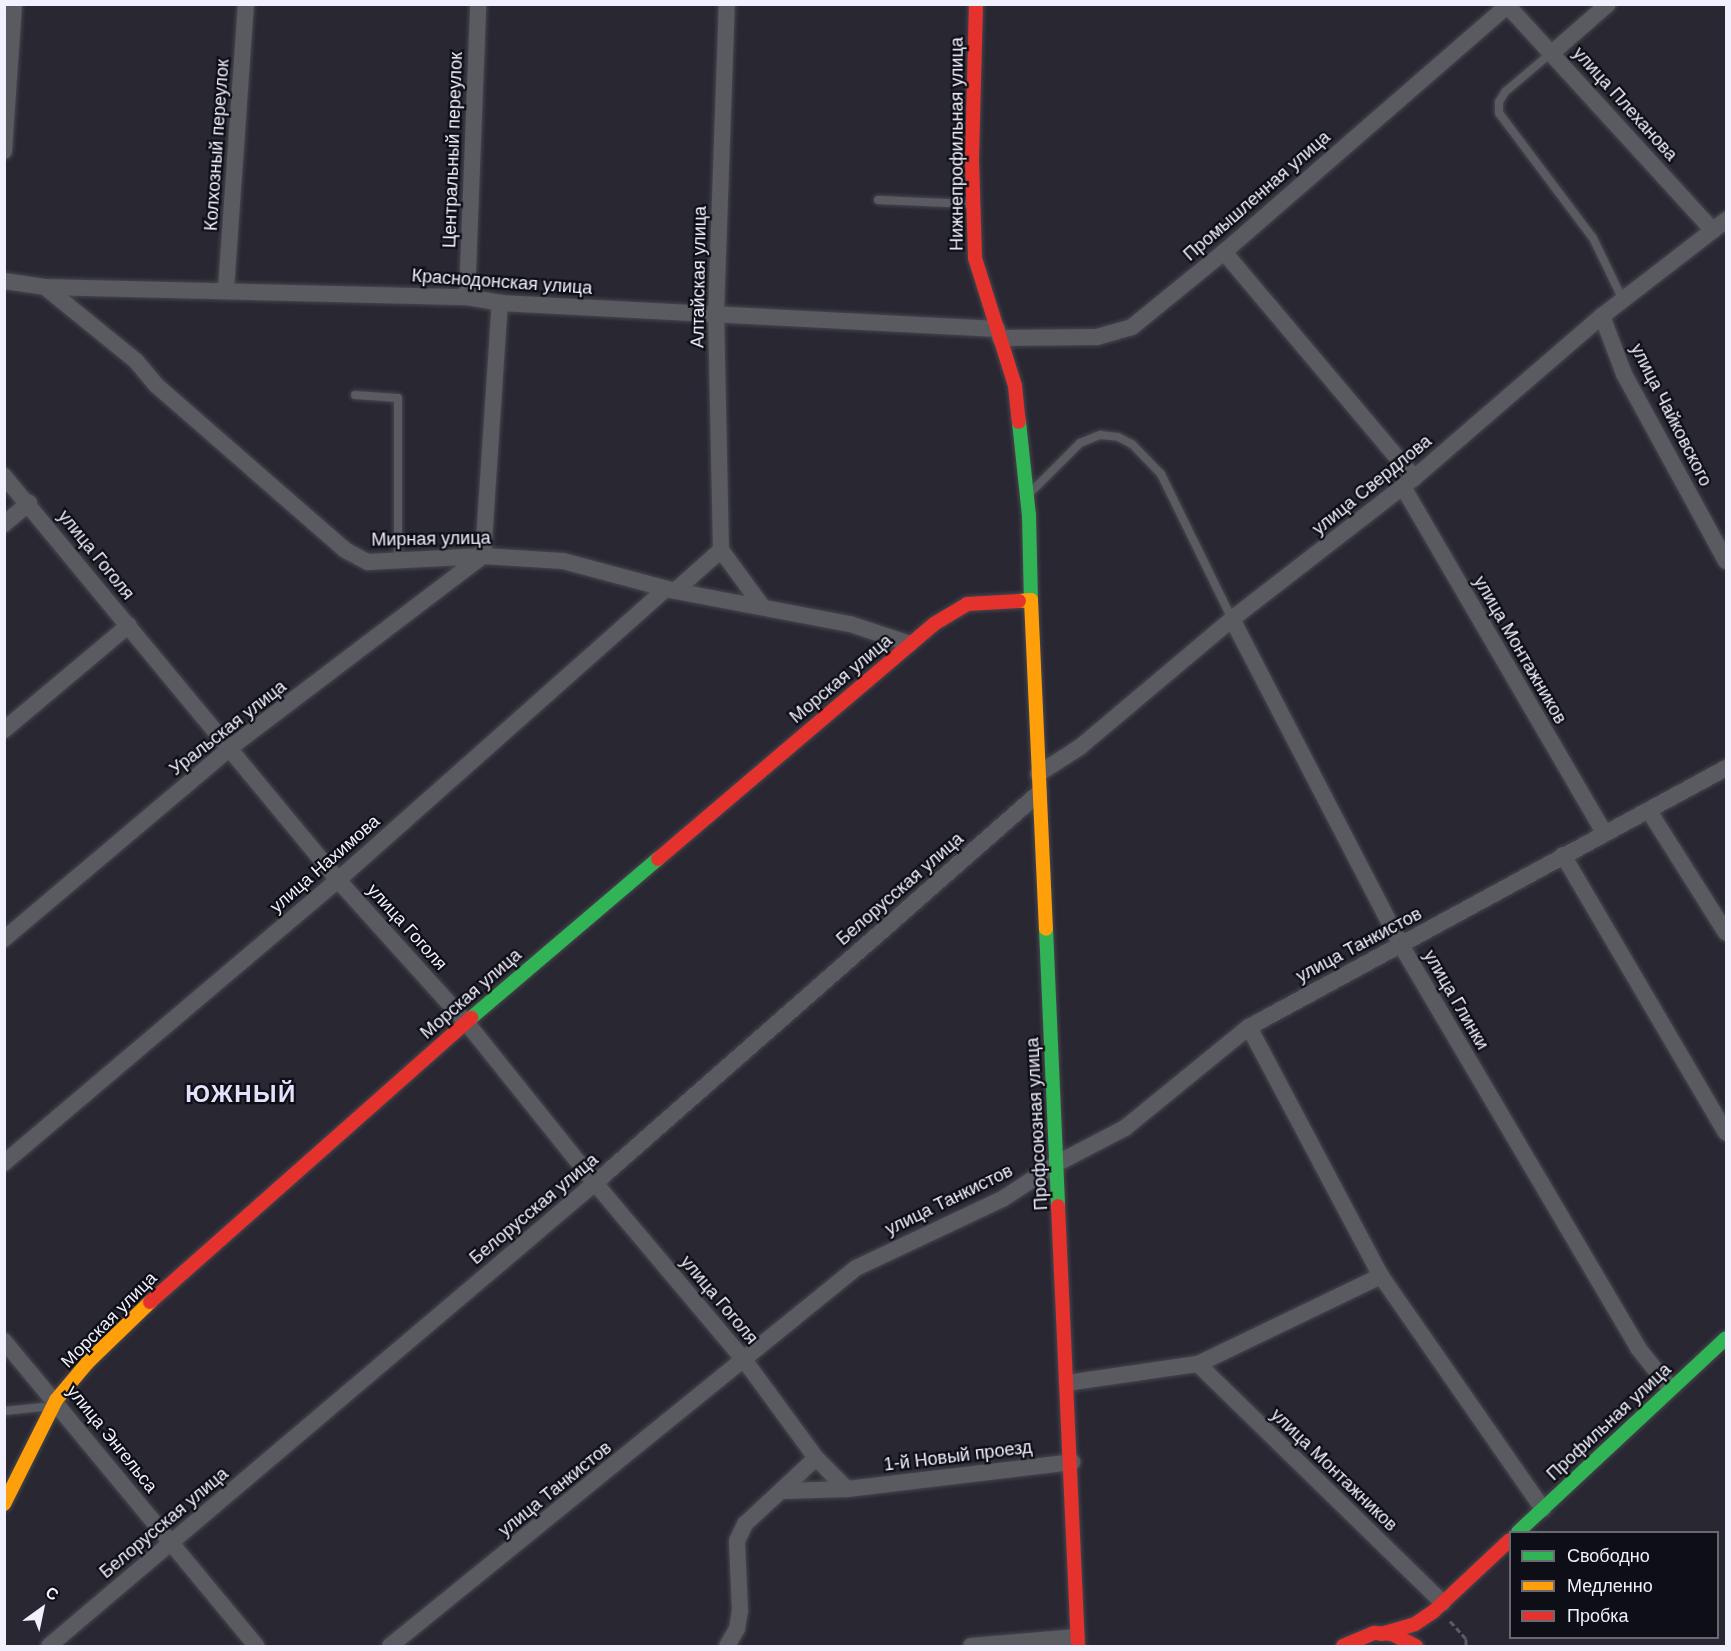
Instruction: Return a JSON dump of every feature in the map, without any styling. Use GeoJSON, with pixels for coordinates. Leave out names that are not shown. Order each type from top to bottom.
{"type":"FeatureCollection","features":[{"type":"Feature","properties":{"kind":"main road","name":"Нижнепрофильная улица"},"geometry":{"type":"LineString","coordinates":[[976,4],[972,204],[975,258],[1015,386],[1027,496],[1032,600]]}},
{"type":"Feature","properties":{"kind":"main road","name":"Морская улица"},"geometry":{"type":"LineString","coordinates":[[4,1504],[55,1403],[89,1361],[141,1310],[466,1022],[910,644],[967,604],[1032,600]]}},
{"type":"Feature","properties":{"kind":"main road","name":"Профсоюзная улица"},"geometry":{"type":"LineString","coordinates":[[1032,600],[1056,1164],[1072,1462],[1077,1642]]}},
{"type":"Feature","properties":{"kind":"main road","name":"Профильная улица"},"geometry":{"type":"LineString","coordinates":[[1520,1531],[1670,1388],[1726,1338]]}},
{"type":"Feature","properties":{"kind":"main road"},"geometry":{"type":"LineString","coordinates":[[1342,1647],[1355,1638],[1381,1634],[1415,1624],[1439,1607],[1509,1541]]}},
{"type":"Feature","properties":{"kind":"main road"},"geometry":{"type":"LineString","coordinates":[[1381,1634],[1392,1634],[1425,1642],[1439,1607]]}},
{"type":"Feature","properties":{"kind":"street"},"geometry":{"type":"LineString","coordinates":[[4,151],[14,4]]}},
{"type":"Feature","properties":{"kind":"street","name":"Колхозный переулок"},"geometry":{"type":"LineString","coordinates":[[226,289],[246,4]]}},
{"type":"Feature","properties":{"kind":"street","name":"Центральный переулок"},"geometry":{"type":"LineString","coordinates":[[467,297],[478,4]]}},
{"type":"Feature","properties":{"kind":"street","name":"Алтайская улица"},"geometry":{"type":"LineString","coordinates":[[721,550],[716,313],[727,4]]}},
{"type":"Feature","properties":{"kind":"street"},"geometry":{"type":"LineString","coordinates":[[1552,53],[1608,4]]}},
{"type":"Feature","properties":{"kind":"street","name":"улица Плеханова"},"geometry":{"type":"LineString","coordinates":[[1506,5],[1713,231]]}},
{"type":"Feature","properties":{"kind":"street","name":"Промышленная улица"},"geometry":{"type":"LineString","coordinates":[[998,333],[1116,333],[1131,327],[1224,252],[1506,5]]}},
{"type":"Feature","properties":{"kind":"street","name":"улица Свердлова"},"geometry":{"type":"LineString","coordinates":[[1038,774],[1080,747],[1232,619],[1408,483],[1602,316],[1726,220]]}},
{"type":"Feature","properties":{"kind":"street","name":"улица Монтажников"},"geometry":{"type":"LineString","coordinates":[[1224,252],[1408,483],[1604,833]]}},
{"type":"Feature","properties":{"kind":"street","name":"Краснодонская улица"},"geometry":{"type":"LineString","coordinates":[[4,281],[45,287],[226,289],[467,297],[500,303],[716,313],[998,333]]}},
{"type":"Feature","properties":{"kind":"street","name":"Мирная улица"},"geometry":{"type":"LineString","coordinates":[[45,287],[136,361],[156,385],[345,550],[368,562],[483,556],[563,561],[671,590],[850,624],[910,644]]}},
{"type":"Feature","properties":{"kind":"street"},"geometry":{"type":"LineString","coordinates":[[483,556],[500,303]]}},
{"type":"Feature","properties":{"kind":"street","name":"улица Чайковского"},"geometry":{"type":"LineString","coordinates":[[1602,316],[1624,374],[1726,561]]}},
{"type":"Feature","properties":{"kind":"street","name":"улица Гоголя"},"geometry":{"type":"LineString","coordinates":[[4,476],[29,503],[231,747],[338,880],[466,1022],[595,1183],[745,1361],[816,1458],[848,1488]]}},
{"type":"Feature","properties":{"kind":"street"},"geometry":{"type":"LineString","coordinates":[[4,524],[29,503]]}},
{"type":"Feature","properties":{"kind":"street"},"geometry":{"type":"LineString","coordinates":[[721,550],[762,606]]}},
{"type":"Feature","properties":{"kind":"street","name":"улица Нахимова"},"geometry":{"type":"LineString","coordinates":[[4,1163],[338,880],[671,590],[721,550]]}},
{"type":"Feature","properties":{"kind":"street","name":"Уральская улица"},"geometry":{"type":"LineString","coordinates":[[4,939],[231,747],[483,556]]}},
{"type":"Feature","properties":{"kind":"street","name":"улица Глинки"},"geometry":{"type":"LineString","coordinates":[[1232,619],[1401,945],[1638,1348],[1670,1388]]}},
{"type":"Feature","properties":{"kind":"street"},"geometry":{"type":"LineString","coordinates":[[4,730],[129,625]]}},
{"type":"Feature","properties":{"kind":"street","name":"улица Танкистов"},"geometry":{"type":"LineString","coordinates":[[393,1646],[745,1361],[856,1268],[1004,1198],[1056,1164],[1125,1128],[1249,1027],[1726,768]]}},
{"type":"Feature","properties":{"kind":"street","name":"Белорусская улица"},"geometry":{"type":"LineString","coordinates":[[49,1647],[595,1183],[1039,793]]}},
{"type":"Feature","properties":{"kind":"street"},"geometry":{"type":"LineString","coordinates":[[1649,811],[1726,933]]}},
{"type":"Feature","properties":{"kind":"street"},"geometry":{"type":"LineString","coordinates":[[1563,855],[1726,1133]]}},
{"type":"Feature","properties":{"kind":"street"},"geometry":{"type":"LineString","coordinates":[[1249,1027],[1381,1276],[1543,1509]]}},
{"type":"Feature","properties":{"kind":"street"},"geometry":{"type":"LineString","coordinates":[[1067,1383],[1198,1364],[1381,1276]]}},
{"type":"Feature","properties":{"kind":"street","name":"улица Энгельса"},"geometry":{"type":"LineString","coordinates":[[4,1341],[256,1647]]}},
{"type":"Feature","properties":{"kind":"street","name":"улица Монтажников"},"geometry":{"type":"LineString","coordinates":[[1198,1364],[1439,1607]]}},
{"type":"Feature","properties":{"kind":"street"},"geometry":{"type":"LineString","coordinates":[[727,1647],[737,1629],[740,1611],[737,1541],[745,1524],[785,1491],[816,1458]]}},
{"type":"Feature","properties":{"kind":"street","name":"1-й Новый проезд"},"geometry":{"type":"LineString","coordinates":[[785,1491],[848,1488],[1072,1462]]}},
{"type":"Feature","properties":{"kind":"street"},"geometry":{"type":"LineString","coordinates":[[971,1647],[1077,1642]]}},
{"type":"Feature","properties":{"kind":"lane"},"geometry":{"type":"LineString","coordinates":[[1552,53],[1506,92],[1499,102],[1499,113],[1593,238],[1623,300]]}},
{"type":"Feature","properties":{"kind":"lane"},"geometry":{"type":"LineString","coordinates":[[878,200],[972,204]]}},
{"type":"Feature","properties":{"kind":"lane"},"geometry":{"type":"LineString","coordinates":[[355,395],[398,398],[398,562]]}},
{"type":"Feature","properties":{"kind":"lane"},"geometry":{"type":"LineString","coordinates":[[1027,496],[1080,443],[1100,435],[1118,437],[1132,444],[1161,474],[1232,619]]}},
{"type":"Feature","properties":{"kind":"lane"},"geometry":{"type":"LineString","coordinates":[[4,1411],[55,1403]]}},
{"type":"Feature","properties":{"kind":"path"},"geometry":{"type":"LineString","coordinates":[[1439,1607],[1466,1639],[1466,1647]]}},
{"type":"Feature","properties":{"kind":"traffic: fast"},"geometry":{"type":"LineString","coordinates":[[1019,422],[1029,515],[1031,600]]}},
{"type":"Feature","properties":{"kind":"traffic: fast"},"geometry":{"type":"LineString","coordinates":[[471,1018],[658,859]]}},
{"type":"Feature","properties":{"kind":"traffic: fast"},"geometry":{"type":"LineString","coordinates":[[1046,929],[1058,1206]]}},
{"type":"Feature","properties":{"kind":"traffic: fast"},"geometry":{"type":"LineString","coordinates":[[1519,1531],[1726,1338]]}},
{"type":"Feature","properties":{"kind":"traffic: slow"},"geometry":{"type":"LineString","coordinates":[[1019,601],[1031,600],[1046,929]]}},
{"type":"Feature","properties":{"kind":"traffic: slow"},"geometry":{"type":"LineString","coordinates":[[4,1504],[56,1400],[89,1361],[150,1302]]}},
{"type":"Feature","properties":{"kind":"traffic: jam"},"geometry":{"type":"LineString","coordinates":[[976,4],[972,161],[975,258],[1015,386],[1019,422]]}},
{"type":"Feature","properties":{"kind":"traffic: jam"},"geometry":{"type":"LineString","coordinates":[[658,859],[934,624],[967,604],[1019,601]]}},
{"type":"Feature","properties":{"kind":"traffic: jam"},"geometry":{"type":"LineString","coordinates":[[150,1302],[471,1018]]}},
{"type":"Feature","properties":{"kind":"traffic: jam"},"geometry":{"type":"LineString","coordinates":[[1058,1206],[1078,1646]]}},
{"type":"Feature","properties":{"kind":"traffic: jam"},"geometry":{"type":"LineString","coordinates":[[1381,1634],[1415,1624],[1434,1611],[1509,1541]]}},
{"type":"Feature","properties":{"kind":"traffic: jam"},"geometry":{"type":"LineString","coordinates":[[1343,1646],[1374,1633],[1392,1634],[1416,1646]]}},
{"type":"Feature","properties":{"kind":"district","name":"ЮЖНЫЙ"},"geometry":{"type":"Point","coordinates":[241,1094]}}]}
